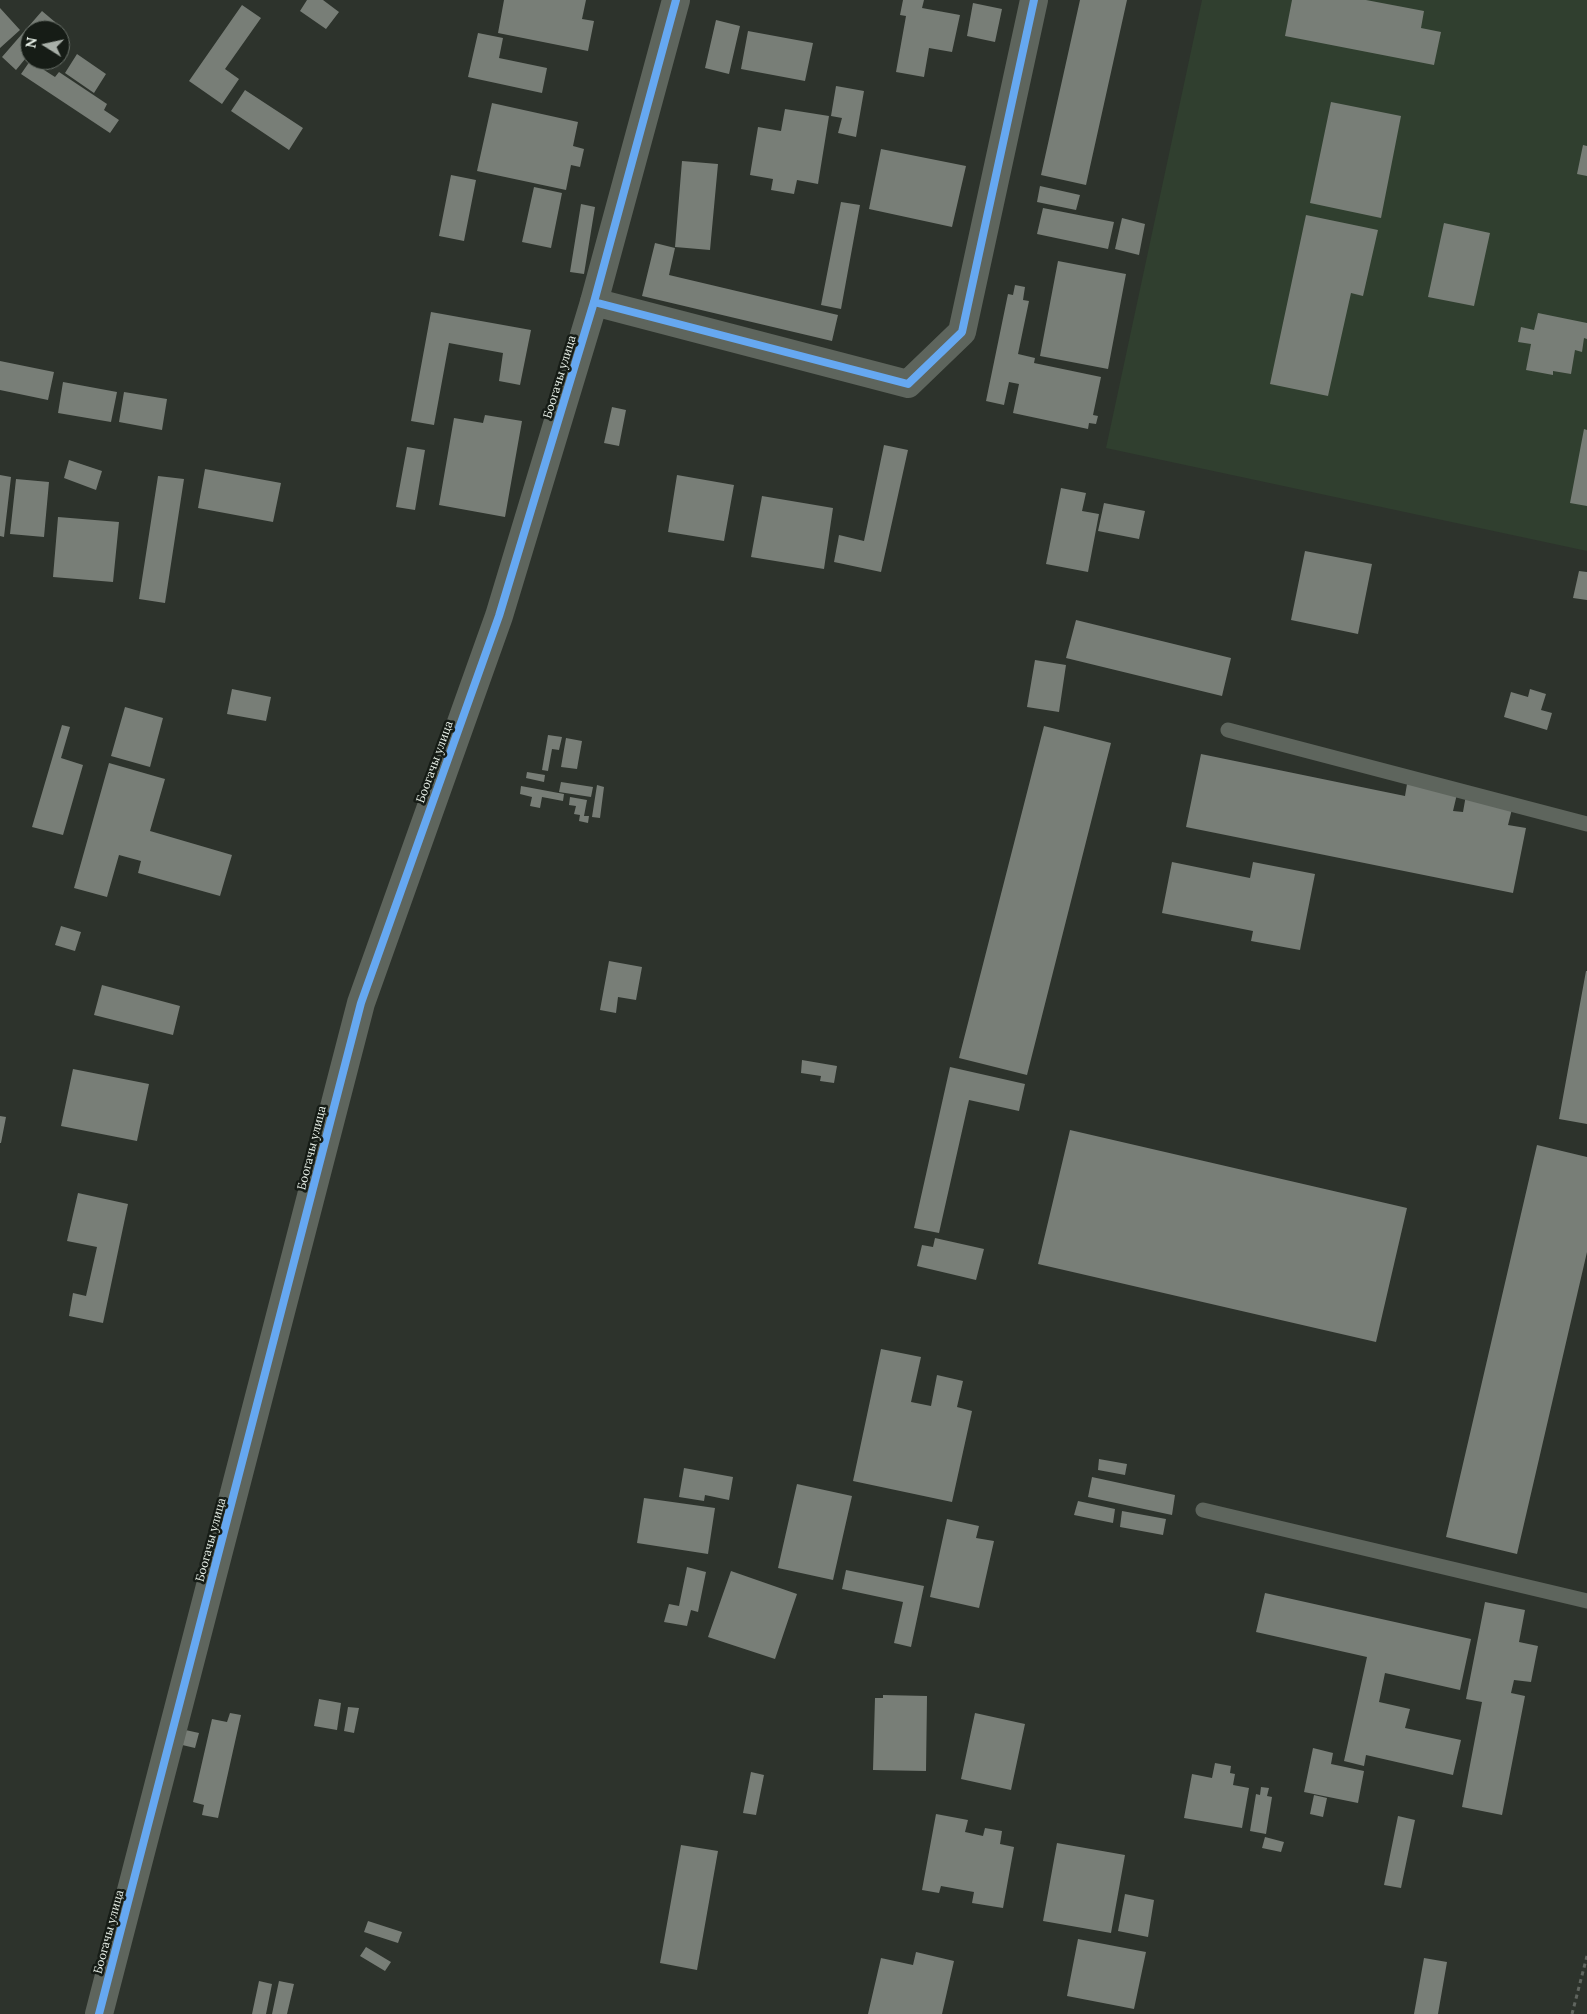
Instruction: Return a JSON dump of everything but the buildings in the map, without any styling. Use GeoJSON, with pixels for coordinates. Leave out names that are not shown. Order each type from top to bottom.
{"type":"FeatureCollection","features":[{"type":"Feature","properties":{"kind":"street","name":"Боогачы улица"},"geometry":{"type":"LineString","coordinates":[[99,2014],[361,1003],[499,616],[594,302],[676,0]]}},
{"type":"Feature","properties":{"kind":"street"},"geometry":{"type":"LineString","coordinates":[[594,302],[908,384],[962,332],[1034,0]]}},
{"type":"Feature","properties":{"kind":"lane"},"geometry":{"type":"LineString","coordinates":[[1228,730],[1587,824]]}},
{"type":"Feature","properties":{"kind":"lane"},"geometry":{"type":"LineString","coordinates":[[1203,1510],[1587,1601]]}},
{"type":"Feature","properties":{"kind":"path"},"geometry":{"type":"LineString","coordinates":[[1572,2014],[1587,1956]]}},
{"type":"Feature","properties":{"kind":"shaded area"},"geometry":{"type":"Polygon","coordinates":[[[1202,0],[1587,0],[1587,551],[1106,448],[1202,0]]]}},
{"type":"Feature","properties":{"kind":"cycle path"},"geometry":{"type":"LineString","coordinates":[[99,2014],[361,1003],[499,616],[594,302],[676,0]]}},
{"type":"Feature","properties":{"kind":"cycle path"},"geometry":{"type":"LineString","coordinates":[[594,302],[908,384],[962,332],[1034,0]]}}]}
